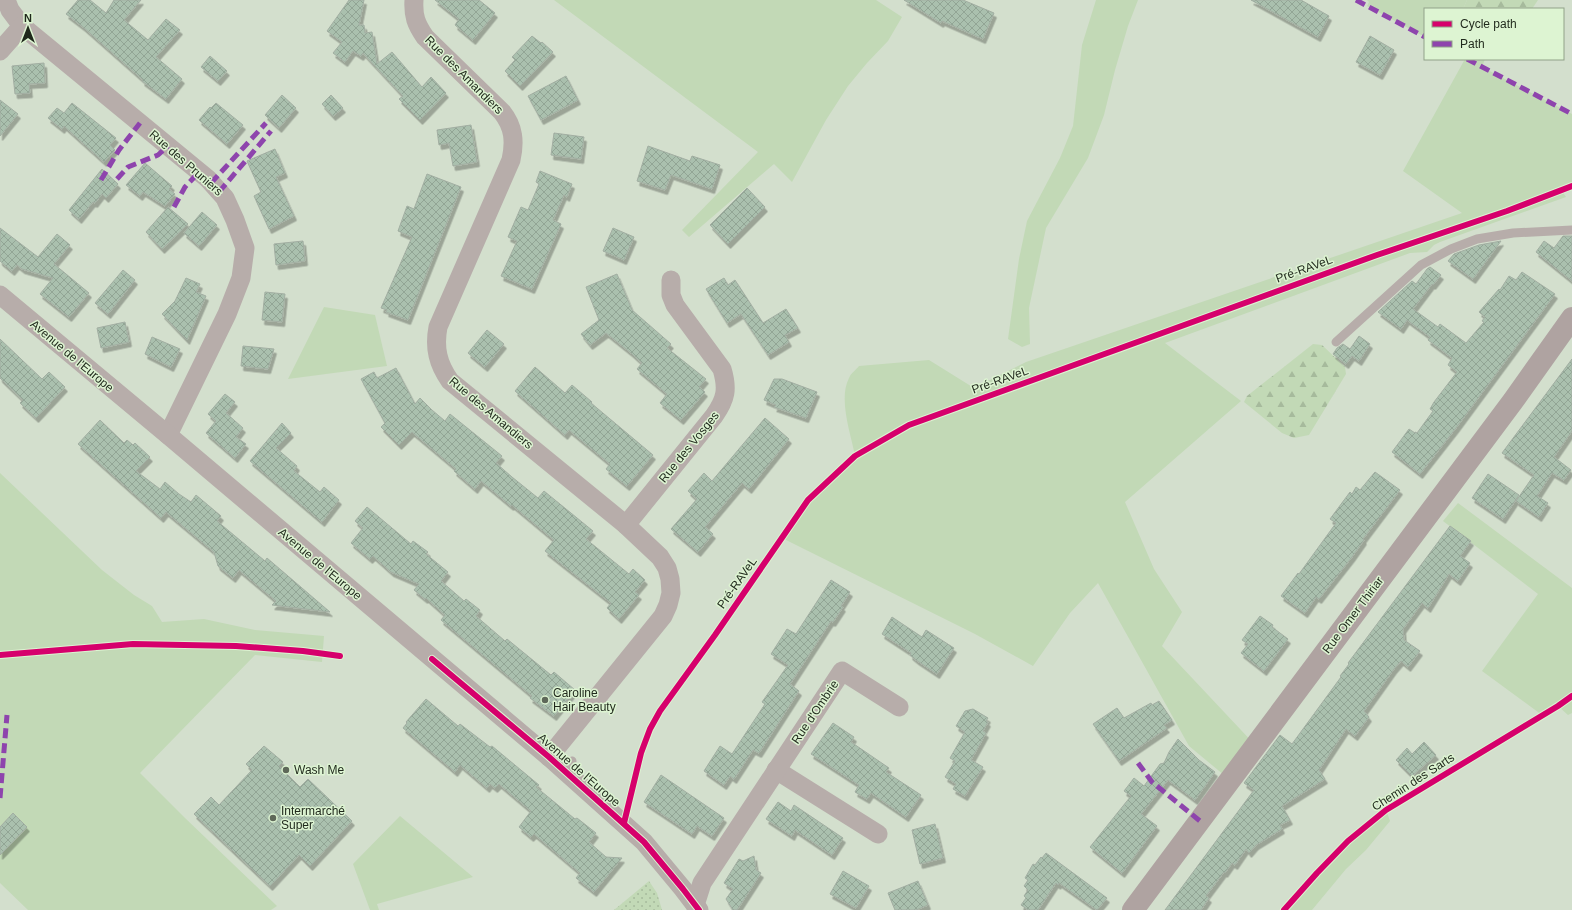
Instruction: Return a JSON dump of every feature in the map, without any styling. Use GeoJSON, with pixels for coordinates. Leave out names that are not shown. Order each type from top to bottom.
{"type":"FeatureCollection","features":[{"type":"Feature","properties":{"kind":"street","name":"Rue des Pruniers"},"geometry":{"type":"LineString","coordinates":[[6,0],[10,10],[22,26],[208,179],[225,198],[235,220],[245,248],[241,278],[227,314],[168,435]]}},
{"type":"Feature","properties":{"kind":"street","name":"Rue des Amandiers"},"geometry":{"type":"LineString","coordinates":[[414,0],[414,13],[417,26],[425,37],[502,112],[508,120],[513,140],[511,160],[438,327],[436,350],[440,365],[450,381],[626,525],[660,557],[667,568],[670,580],[671,593],[668,605],[655,627],[561,762]]}},
{"type":"Feature","properties":{"kind":"street"},"geometry":{"type":"LineString","coordinates":[[0,51],[22,26]]}},
{"type":"Feature","properties":{"kind":"street","name":"Rue des Vosges"},"geometry":{"type":"LineString","coordinates":[[626,525],[722,406],[726,394],[726,380],[722,369],[675,305],[671,295],[672,280]]}},
{"type":"Feature","properties":{"kind":"street","name":"Avenue de l'Europe"},"geometry":{"type":"LineString","coordinates":[[0,295],[561,762],[644,842],[684,889],[697,907]]}},
{"type":"Feature","properties":{"kind":"street","name":"Rue Omer Thiriar"},"geometry":{"type":"LineString","coordinates":[[1133,910],[1513,401],[1572,318]]}},
{"type":"Feature","properties":{"kind":"street","name":"Rue d'Ombrie"},"geometry":{"type":"LineString","coordinates":[[697,907],[702,883],[842,671],[899,707]]}},
{"type":"Feature","properties":{"kind":"street"},"geometry":{"type":"LineString","coordinates":[[776,770],[878,834]]}},
{"type":"Feature","properties":{"kind":"lane"},"geometry":{"type":"LineString","coordinates":[[1336,342],[1421,265],[1451,249],[1477,239],[1513,233],[1572,230]]}},
{"type":"Feature","properties":{"kind":"green space"},"geometry":{"type":"Polygon","coordinates":[[[554,0],[876,0],[902,17],[888,41],[848,86],[826,120],[792,182],[774,164],[689,237],[682,230],[758,152],[554,0]]]}},
{"type":"Feature","properties":{"kind":"green space"},"geometry":{"type":"Polygon","coordinates":[[[1096,0],[1138,0],[1128,26],[1104,115],[1088,158],[1046,228],[1029,308],[1030,344],[1022,347],[1008,339],[1019,259],[1027,221],[1060,158],[1073,126],[1082,45],[1096,0]]]}},
{"type":"Feature","properties":{"kind":"green space"},"geometry":{"type":"Polygon","coordinates":[[[1367,0],[1467,0],[1463,8],[1424,8],[1424,36],[1367,6],[1369,2],[1367,0]]]}},
{"type":"Feature","properties":{"kind":"green space"},"geometry":{"type":"Polygon","coordinates":[[[1467,0],[1538,0],[1533,8],[1463,8],[1467,0]]]}},
{"type":"Feature","properties":{"kind":"green space"},"geometry":{"type":"Polygon","coordinates":[[[1464,60],[1485,60],[1482,67],[1572,114],[1572,186],[1562,191],[1566,197],[1440,242],[1434,245],[1427,252],[1410,253],[1165,343],[1241,401],[1125,502],[1154,569],[1182,612],[1162,646],[1256,746],[1230,780],[1189,746],[1098,583],[1070,613],[1033,666],[975,634],[782,538],[808,500],[855,456],[846,417],[845,396],[849,378],[859,366],[929,360],[974,388],[1026,362],[1462,213],[1403,171],[1464,60]]]}},
{"type":"Feature","properties":{"kind":"green space"},"geometry":{"type":"Polygon","coordinates":[[[324,307],[375,315],[387,366],[288,379],[324,307]]]}},
{"type":"Feature","properties":{"kind":"green space"},"geometry":{"type":"Polygon","coordinates":[[[1313,344],[1322,345],[1345,367],[1346,374],[1309,435],[1294,438],[1282,433],[1244,402],[1247,396],[1313,344]]]}},
{"type":"Feature","properties":{"kind":"green space"},"geometry":{"type":"Polygon","coordinates":[[[0,473],[102,570],[134,595],[152,606],[162,622],[204,619],[255,630],[324,636],[322,662],[255,655],[140,773],[277,906],[271,910],[28,910],[0,883],[0,844],[6,849],[26,829],[12,817],[0,830],[0,473]]]}},
{"type":"Feature","properties":{"kind":"green space"},"geometry":{"type":"Polygon","coordinates":[[[1458,503],[1572,588],[1572,713],[1568,715],[1558,706],[1542,715],[1482,671],[1538,594],[1443,521],[1458,503]]]}},
{"type":"Feature","properties":{"kind":"green space"},"geometry":{"type":"Polygon","coordinates":[[[1386,810],[1390,821],[1366,850],[1346,869],[1312,910],[1284,910],[1348,841],[1386,810]]]}},
{"type":"Feature","properties":{"kind":"green space"},"geometry":{"type":"Polygon","coordinates":[[[400,816],[473,877],[377,904],[379,910],[370,910],[353,864],[400,816]]]}},
{"type":"Feature","properties":{"kind":"green space"},"geometry":{"type":"Polygon","coordinates":[[[649,881],[657,893],[662,910],[614,910],[649,881]]]}},
{"type":"Feature","properties":{"kind":"building"},"geometry":{"type":"Polygon","coordinates":[[[78,0],[90,0],[106,13],[114,0],[141,0],[124,20],[148,40],[166,19],[180,30],[156,57],[182,79],[166,99],[142,81],[143,80],[83,27],[66,14],[78,0]]]}},
{"type":"Feature","properties":{"kind":"building"},"geometry":{"type":"Polygon","coordinates":[[[349,0],[364,0],[359,25],[364,25],[365,33],[372,32],[377,64],[392,52],[422,87],[431,77],[446,93],[420,120],[399,99],[403,96],[363,53],[361,56],[353,51],[345,62],[333,53],[342,42],[327,31],[349,0]]]}},
{"type":"Feature","properties":{"kind":"building"},"geometry":{"type":"Polygon","coordinates":[[[435,0],[479,0],[495,13],[473,40],[455,25],[459,19],[435,0]]]}},
{"type":"Feature","properties":{"kind":"building"},"geometry":{"type":"Polygon","coordinates":[[[904,0],[963,0],[994,13],[983,39],[942,21],[941,23],[904,0]]]}},
{"type":"Feature","properties":{"kind":"building"},"geometry":{"type":"Polygon","coordinates":[[[1251,0],[1301,0],[1329,16],[1318,37],[1251,0]]]}},
{"type":"Feature","properties":{"kind":"building"},"geometry":{"type":"Polygon","coordinates":[[[532,36],[541,43],[542,42],[553,52],[520,86],[505,71],[515,60],[512,57],[532,36]]]}},
{"type":"Feature","properties":{"kind":"building"},"geometry":{"type":"Polygon","coordinates":[[[1370,36],[1394,50],[1380,75],[1356,62],[1370,36]]]}},
{"type":"Feature","properties":{"kind":"building"},"geometry":{"type":"Polygon","coordinates":[[[210,56],[227,71],[218,81],[201,67],[210,56]]]}},
{"type":"Feature","properties":{"kind":"building"},"geometry":{"type":"Polygon","coordinates":[[[44,63],[45,83],[29,84],[30,93],[15,94],[12,66],[44,63]]]}},
{"type":"Feature","properties":{"kind":"building"},"geometry":{"type":"Polygon","coordinates":[[[566,76],[578,100],[541,120],[528,96],[566,76]]]}},
{"type":"Feature","properties":{"kind":"building"},"geometry":{"type":"Polygon","coordinates":[[[282,95],[296,108],[279,128],[265,115],[282,95]]]}},
{"type":"Feature","properties":{"kind":"building"},"geometry":{"type":"Polygon","coordinates":[[[331,95],[343,108],[333,116],[322,104],[331,95]]]}},
{"type":"Feature","properties":{"kind":"building"},"geometry":{"type":"Polygon","coordinates":[[[0,100],[18,114],[0,136],[0,100]]]}},
{"type":"Feature","properties":{"kind":"building"},"geometry":{"type":"Polygon","coordinates":[[[72,103],[116,138],[110,145],[115,150],[104,162],[64,126],[62,129],[48,118],[57,108],[64,113],[72,103]]]}},
{"type":"Feature","properties":{"kind":"building"},"geometry":{"type":"Polygon","coordinates":[[[216,103],[243,125],[227,144],[199,120],[210,107],[211,108],[216,103]]]}},
{"type":"Feature","properties":{"kind":"building"},"geometry":{"type":"Polygon","coordinates":[[[471,125],[477,162],[453,166],[449,143],[439,145],[437,130],[471,125]]]}},
{"type":"Feature","properties":{"kind":"building"},"geometry":{"type":"Polygon","coordinates":[[[554,133],[584,137],[581,159],[551,155],[554,133]]]}},
{"type":"Feature","properties":{"kind":"building"},"geometry":{"type":"Polygon","coordinates":[[[648,146],[690,161],[692,156],[720,165],[712,189],[671,175],[665,190],[637,181],[648,146]]]}},
{"type":"Feature","properties":{"kind":"building"},"geometry":{"type":"Polygon","coordinates":[[[275,149],[285,173],[276,177],[294,216],[269,229],[254,196],[261,192],[247,161],[275,149]]]}},
{"type":"Feature","properties":{"kind":"building"},"geometry":{"type":"Polygon","coordinates":[[[145,163],[172,186],[169,189],[175,194],[165,206],[143,192],[140,196],[126,185],[145,163]]]}},
{"type":"Feature","properties":{"kind":"building"},"geometry":{"type":"Polygon","coordinates":[[[102,169],[118,184],[106,198],[102,194],[95,203],[93,202],[79,219],[69,210],[102,169]]]}},
{"type":"Feature","properties":{"kind":"building"},"geometry":{"type":"Polygon","coordinates":[[[540,171],[572,184],[567,197],[564,195],[553,220],[561,224],[532,289],[501,276],[517,241],[508,237],[521,207],[528,210],[539,184],[536,182],[540,171]]]}},
{"type":"Feature","properties":{"kind":"building"},"geometry":{"type":"Polygon","coordinates":[[[427,174],[461,187],[408,320],[386,312],[387,310],[381,308],[412,237],[398,231],[407,206],[414,209],[427,174]]]}},
{"type":"Feature","properties":{"kind":"building"},"geometry":{"type":"Polygon","coordinates":[[[747,188],[765,207],[728,244],[710,225],[747,188]]]}},
{"type":"Feature","properties":{"kind":"building"},"geometry":{"type":"Polygon","coordinates":[[[168,207],[188,224],[162,249],[146,232],[168,207]]]}},
{"type":"Feature","properties":{"kind":"building"},"geometry":{"type":"Polygon","coordinates":[[[202,212],[217,225],[199,246],[184,233],[202,212]]]}},
{"type":"Feature","properties":{"kind":"building"},"geometry":{"type":"Polygon","coordinates":[[[0,228],[38,257],[57,234],[70,245],[54,264],[89,293],[69,317],[40,294],[53,278],[22,269],[17,265],[12,271],[0,261],[0,228]]]}},
{"type":"Feature","properties":{"kind":"building"},"geometry":{"type":"Polygon","coordinates":[[[613,228],[634,237],[624,260],[603,251],[613,228]]]}},
{"type":"Feature","properties":{"kind":"building"},"geometry":{"type":"Polygon","coordinates":[[[1563,236],[1572,236],[1572,281],[1536,252],[1544,241],[1554,248],[1563,236]]]}},
{"type":"Feature","properties":{"kind":"building"},"geometry":{"type":"Polygon","coordinates":[[[303,241],[305,261],[276,265],[274,244],[303,241]]]}},
{"type":"Feature","properties":{"kind":"building"},"geometry":{"type":"Polygon","coordinates":[[[1501,241],[1473,279],[1448,261],[1454,254],[1479,245],[1501,241]]]}},
{"type":"Feature","properties":{"kind":"building"},"geometry":{"type":"Polygon","coordinates":[[[1430,267],[1441,275],[1433,285],[1432,284],[1413,309],[1438,327],[1440,324],[1466,343],[1484,322],[1482,321],[1485,317],[1479,312],[1499,289],[1500,290],[1509,276],[1516,280],[1522,272],[1555,294],[1420,474],[1392,452],[1409,429],[1417,433],[1433,411],[1430,409],[1434,402],[1457,372],[1448,365],[1452,358],[1428,340],[1430,337],[1407,320],[1401,329],[1378,312],[1412,281],[1416,284],[1430,267]]]}},
{"type":"Feature","properties":{"kind":"building"},"geometry":{"type":"Polygon","coordinates":[[[123,270],[135,280],[108,314],[95,303],[123,270]]]}},
{"type":"Feature","properties":{"kind":"building"},"geometry":{"type":"Polygon","coordinates":[[[617,274],[632,310],[671,344],[667,348],[706,379],[699,387],[705,392],[681,420],[660,403],[667,394],[637,369],[642,363],[631,353],[606,333],[590,345],[581,334],[599,320],[586,287],[617,274]]]}},
{"type":"Feature","properties":{"kind":"building"},"geometry":{"type":"Polygon","coordinates":[[[186,278],[200,284],[196,292],[206,296],[187,340],[162,314],[175,301],[186,278]]]}},
{"type":"Feature","properties":{"kind":"building"},"geometry":{"type":"Polygon","coordinates":[[[724,278],[728,285],[735,280],[763,323],[786,309],[798,328],[785,335],[789,342],[768,355],[741,314],[727,323],[706,289],[724,278]]]}},
{"type":"Feature","properties":{"kind":"building"},"geometry":{"type":"Polygon","coordinates":[[[265,292],[285,294],[282,322],[262,320],[265,292]]]}},
{"type":"Feature","properties":{"kind":"building"},"geometry":{"type":"Polygon","coordinates":[[[125,322],[129,342],[101,348],[97,328],[125,322]]]}},
{"type":"Feature","properties":{"kind":"building"},"geometry":{"type":"Polygon","coordinates":[[[487,330],[504,344],[485,367],[468,353],[487,330]]]}},
{"type":"Feature","properties":{"kind":"building"},"geometry":{"type":"Polygon","coordinates":[[[1359,336],[1370,344],[1359,361],[1352,356],[1346,364],[1333,354],[1337,348],[1343,344],[1350,349],[1359,336]]]}},
{"type":"Feature","properties":{"kind":"building"},"geometry":{"type":"Polygon","coordinates":[[[152,337],[180,349],[171,367],[145,354],[152,337]]]}},
{"type":"Feature","properties":{"kind":"building"},"geometry":{"type":"Polygon","coordinates":[[[0,339],[42,379],[49,372],[65,387],[36,418],[20,403],[23,400],[0,378],[0,339]]]}},
{"type":"Feature","properties":{"kind":"building"},"geometry":{"type":"Polygon","coordinates":[[[243,346],[274,349],[268,369],[241,366],[243,346]]]}},
{"type":"Feature","properties":{"kind":"building"},"geometry":{"type":"Polygon","coordinates":[[[1572,359],[1572,431],[1554,457],[1571,470],[1564,480],[1552,473],[1537,496],[1548,503],[1539,517],[1516,501],[1534,475],[1502,453],[1572,359]]]}},
{"type":"Feature","properties":{"kind":"building"},"geometry":{"type":"Polygon","coordinates":[[[535,367],[565,393],[572,385],[653,455],[627,486],[606,469],[610,464],[569,430],[565,435],[515,391],[535,367]]]}},
{"type":"Feature","properties":{"kind":"building"},"geometry":{"type":"Polygon","coordinates":[[[396,368],[415,404],[420,398],[445,421],[450,414],[502,456],[496,463],[512,477],[538,498],[544,491],[593,531],[586,539],[629,574],[633,569],[645,580],[635,592],[639,595],[619,619],[607,608],[611,603],[545,551],[554,540],[512,505],[511,506],[481,481],[475,489],[454,471],[456,469],[412,432],[399,445],[381,427],[385,423],[361,379],[374,372],[377,378],[396,368]]]}},
{"type":"Feature","properties":{"kind":"building"},"geometry":{"type":"Polygon","coordinates":[[[774,379],[782,379],[817,392],[806,418],[774,407],[776,405],[764,400],[774,379]]]}},
{"type":"Feature","properties":{"kind":"building"},"geometry":{"type":"Polygon","coordinates":[[[225,394],[235,402],[226,413],[243,428],[236,437],[246,444],[235,458],[206,433],[216,421],[208,414],[225,394]]]}},
{"type":"Feature","properties":{"kind":"building"},"geometry":{"type":"Polygon","coordinates":[[[765,418],[789,439],[749,489],[742,483],[705,527],[713,534],[698,552],[671,529],[697,499],[688,491],[704,473],[712,481],[765,418]]]}},
{"type":"Feature","properties":{"kind":"building"},"geometry":{"type":"Polygon","coordinates":[[[100,420],[124,443],[127,440],[133,445],[135,443],[150,457],[136,471],[160,489],[165,482],[191,502],[196,495],[221,516],[217,521],[265,561],[267,558],[330,612],[272,605],[276,601],[239,570],[233,578],[218,566],[214,552],[166,512],[161,518],[78,444],[100,420]]]}},
{"type":"Feature","properties":{"kind":"building"},"geometry":{"type":"Polygon","coordinates":[[[282,423],[291,433],[276,448],[297,466],[294,471],[320,492],[324,487],[339,500],[322,522],[250,461],[282,423]]]}},
{"type":"Feature","properties":{"kind":"building"},"geometry":{"type":"Polygon","coordinates":[[[1375,472],[1400,490],[1363,539],[1364,540],[1352,557],[1319,599],[1316,597],[1305,613],[1281,596],[1336,523],[1330,519],[1350,492],[1352,494],[1356,487],[1360,490],[1375,472]]]}},
{"type":"Feature","properties":{"kind":"building"},"geometry":{"type":"Polygon","coordinates":[[[1488,474],[1519,495],[1503,519],[1472,498],[1488,474]]]}},
{"type":"Feature","properties":{"kind":"building"},"geometry":{"type":"Polygon","coordinates":[[[367,507],[411,544],[413,541],[428,552],[426,554],[448,572],[441,581],[464,601],[466,599],[480,610],[476,616],[505,641],[507,639],[551,675],[554,672],[575,690],[554,716],[530,698],[532,696],[441,620],[445,615],[426,598],[425,599],[414,590],[419,584],[391,572],[373,556],[370,559],[351,543],[363,528],[355,521],[367,507]]]}},
{"type":"Feature","properties":{"kind":"building"},"geometry":{"type":"Polygon","coordinates":[[[1450,526],[1471,541],[1460,556],[1470,563],[1458,581],[1449,574],[1428,608],[1422,603],[1403,629],[1404,640],[1420,651],[1408,667],[1401,661],[1394,669],[1364,711],[1369,717],[1355,736],[1346,729],[1319,770],[1325,779],[1282,806],[1290,820],[1280,825],[1282,829],[1256,845],[1249,853],[1246,849],[1235,865],[1232,863],[1206,896],[1209,898],[1201,910],[1165,910],[1254,790],[1244,783],[1280,735],[1292,744],[1341,677],[1340,676],[1349,664],[1348,663],[1450,526]]]}},
{"type":"Feature","properties":{"kind":"building"},"geometry":{"type":"Polygon","coordinates":[[[831,580],[850,592],[841,606],[843,607],[833,622],[831,621],[790,684],[799,691],[759,753],[753,750],[734,779],[730,776],[724,785],[704,771],[720,746],[732,754],[765,704],[762,702],[788,665],[771,654],[787,629],[796,634],[831,580]]]}},
{"type":"Feature","properties":{"kind":"building"},"geometry":{"type":"Polygon","coordinates":[[[1260,616],[1273,625],[1272,627],[1288,639],[1264,671],[1241,653],[1248,644],[1242,640],[1260,616]]]}},
{"type":"Feature","properties":{"kind":"building"},"geometry":{"type":"Polygon","coordinates":[[[892,617],[922,637],[926,630],[954,648],[937,674],[916,660],[910,655],[911,653],[882,634],[892,617]]]}},
{"type":"Feature","properties":{"kind":"building"},"geometry":{"type":"Polygon","coordinates":[[[426,699],[458,726],[460,724],[490,747],[492,746],[539,785],[536,787],[575,819],[577,818],[596,833],[589,842],[606,857],[622,858],[594,892],[576,878],[580,873],[534,834],[531,837],[519,827],[531,811],[499,784],[495,788],[490,784],[487,788],[460,765],[455,772],[403,728],[407,723],[406,722],[426,699]]]}},
{"type":"Feature","properties":{"kind":"building"},"geometry":{"type":"Polygon","coordinates":[[[1159,701],[1172,720],[1164,725],[1167,728],[1119,761],[1093,724],[1117,708],[1124,718],[1151,703],[1152,705],[1159,701]]]}},
{"type":"Feature","properties":{"kind":"building"},"geometry":{"type":"Polygon","coordinates":[[[973,709],[988,718],[986,721],[988,722],[983,731],[986,733],[971,760],[983,767],[965,796],[953,789],[956,784],[945,777],[955,761],[950,758],[965,732],[956,726],[965,711],[973,709]]]}},
{"type":"Feature","properties":{"kind":"building"},"geometry":{"type":"Polygon","coordinates":[[[833,723],[854,737],[851,742],[889,768],[886,772],[921,795],[906,817],[871,793],[867,799],[855,792],[859,785],[811,754],[833,723]]]}},
{"type":"Feature","properties":{"kind":"building"},"geometry":{"type":"Polygon","coordinates":[[[1178,739],[1199,760],[1215,772],[1195,800],[1168,780],[1141,814],[1157,826],[1122,873],[1090,847],[1131,796],[1124,791],[1134,778],[1144,786],[1160,764],[1164,763],[1169,752],[1178,739]]]}},
{"type":"Feature","properties":{"kind":"building"},"geometry":{"type":"Polygon","coordinates":[[[1424,742],[1436,755],[1412,776],[1396,760],[1407,748],[1412,754],[1424,742]]]}},
{"type":"Feature","properties":{"kind":"building","name":"Intermarché Super"},"geometry":{"type":"Polygon","coordinates":[[[264,746],[283,762],[279,766],[300,787],[308,779],[352,821],[310,866],[299,855],[270,886],[194,814],[211,797],[219,805],[252,770],[246,764],[264,746]]]}},
{"type":"Feature","properties":{"kind":"building"},"geometry":{"type":"Polygon","coordinates":[[[661,775],[724,818],[712,836],[697,826],[692,834],[644,802],[661,775]]]}},
{"type":"Feature","properties":{"kind":"building"},"geometry":{"type":"Polygon","coordinates":[[[778,802],[791,811],[794,805],[843,838],[832,855],[795,830],[792,836],[766,819],[778,802]]]}},
{"type":"Feature","properties":{"kind":"building"},"geometry":{"type":"Polygon","coordinates":[[[13,813],[27,827],[0,855],[0,827],[13,813]]]}},
{"type":"Feature","properties":{"kind":"building"},"geometry":{"type":"Polygon","coordinates":[[[935,824],[943,858],[920,864],[912,830],[935,824]]]}},
{"type":"Feature","properties":{"kind":"building"},"geometry":{"type":"Polygon","coordinates":[[[1046,853],[1107,898],[1097,910],[1059,883],[1058,885],[1056,883],[1038,910],[1028,910],[1021,905],[1026,898],[1024,896],[1028,890],[1024,886],[1028,880],[1025,878],[1033,864],[1035,865],[1046,853]]]}},
{"type":"Feature","properties":{"kind":"building"},"geometry":{"type":"Polygon","coordinates":[[[754,856],[756,870],[761,873],[737,910],[733,910],[726,899],[733,889],[724,883],[739,859],[743,861],[754,856]]]}},
{"type":"Feature","properties":{"kind":"building"},"geometry":{"type":"Polygon","coordinates":[[[843,871],[869,886],[856,908],[830,894],[843,871]]]}},
{"type":"Feature","properties":{"kind":"building"},"geometry":{"type":"Polygon","coordinates":[[[918,881],[928,905],[916,910],[895,910],[888,893],[918,881]]]}},
{"type":"Feature","properties":{"kind":"marked path"},"geometry":{"type":"LineString","coordinates":[[1356,0],[1424,36]]}},
{"type":"Feature","properties":{"kind":"marked path"},"geometry":{"type":"LineString","coordinates":[[1469,60],[1572,114]]}},
{"type":"Feature","properties":{"kind":"marked path"},"geometry":{"type":"LineString","coordinates":[[101,180],[119,150],[140,123]]}},
{"type":"Feature","properties":{"kind":"marked path"},"geometry":{"type":"LineString","coordinates":[[211,183],[266,123]]}},
{"type":"Feature","properties":{"kind":"marked path"},"geometry":{"type":"LineString","coordinates":[[219,192],[271,131]]}},
{"type":"Feature","properties":{"kind":"marked path"},"geometry":{"type":"LineString","coordinates":[[117,179],[128,167],[158,155],[168,146]]}},
{"type":"Feature","properties":{"kind":"marked path"},"geometry":{"type":"LineString","coordinates":[[174,207],[185,187],[199,172]]}},
{"type":"Feature","properties":{"kind":"marked path"},"geometry":{"type":"LineString","coordinates":[[0,798],[7,715]]}},
{"type":"Feature","properties":{"kind":"marked path"},"geometry":{"type":"LineString","coordinates":[[1138,763],[1152,782],[1200,821]]}},
{"type":"Feature","properties":{"kind":"cycle path","name":"Pré-RAVeL"},"geometry":{"type":"LineString","coordinates":[[624,823],[641,753],[650,729],[660,711],[715,635],[808,500],[855,456],[909,425],[1377,255],[1507,211],[1572,186]]}},
{"type":"Feature","properties":{"kind":"cycle path"},"geometry":{"type":"LineString","coordinates":[[0,655],[133,644],[236,646],[303,651],[340,656]]}},
{"type":"Feature","properties":{"kind":"cycle path"},"geometry":{"type":"LineString","coordinates":[[432,659],[549,757],[644,842],[699,910]]}},
{"type":"Feature","properties":{"kind":"cycle path","name":"Chemin des Sarts"},"geometry":{"type":"LineString","coordinates":[[1284,910],[1348,841],[1386,810],[1558,706],[1572,696]]}},
{"type":"Feature","properties":{"kind":"place","name":"Caroline Hair Beauty"},"geometry":{"type":"Point","coordinates":[545,700]}},
{"type":"Feature","properties":{"kind":"place","name":"Wash Me"},"geometry":{"type":"Point","coordinates":[286,770]}},
{"type":"Feature","properties":{"kind":"place","name":"Intermarché Super"},"geometry":{"type":"Point","coordinates":[273,818]}}]}
